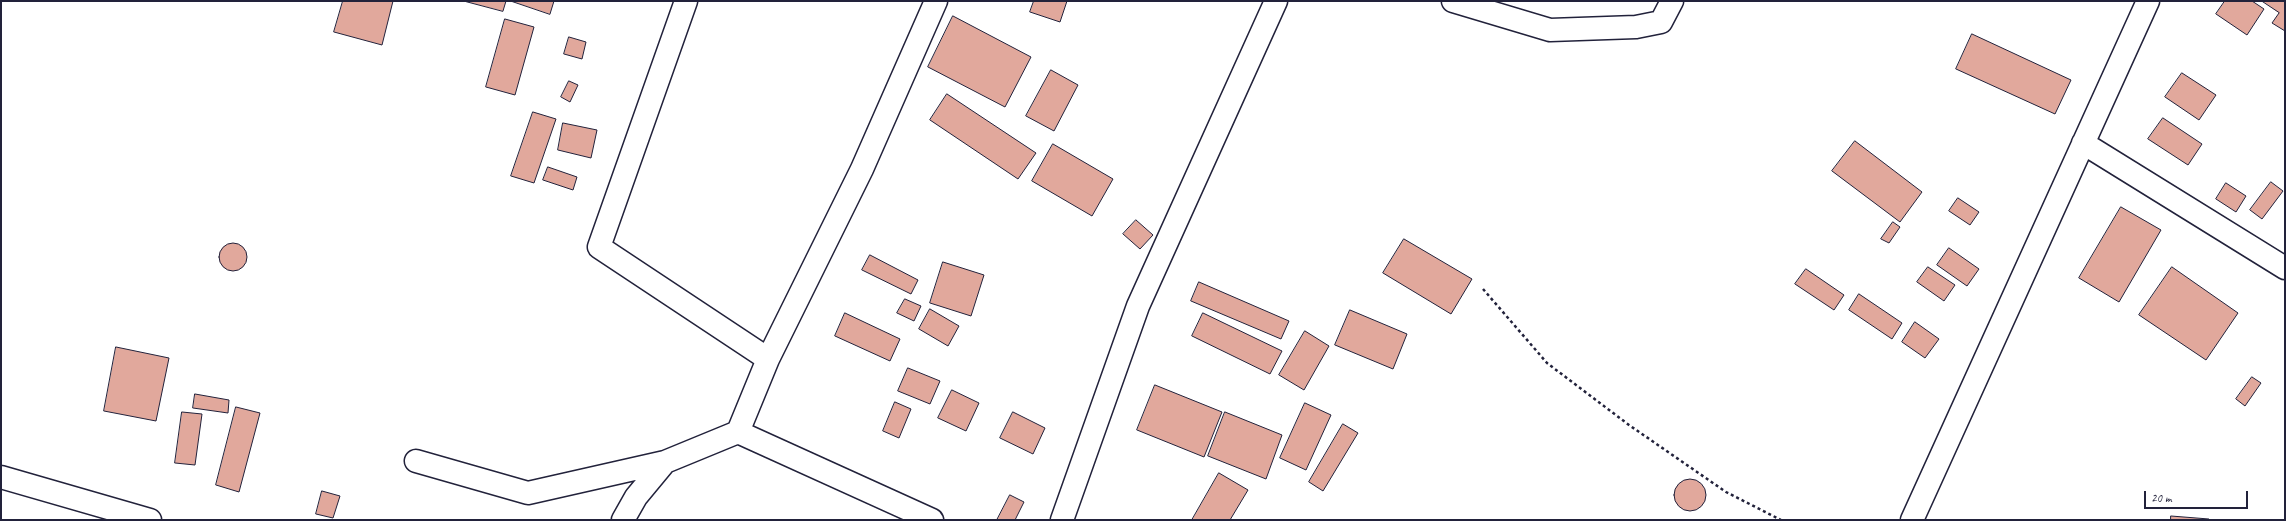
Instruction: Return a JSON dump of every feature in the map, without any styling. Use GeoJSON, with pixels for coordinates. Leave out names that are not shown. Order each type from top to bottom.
{"type":"FeatureCollection","features":[{"type":"Feature","properties":{"kind":"street"},"geometry":{"type":"LineString","coordinates":[[686,1],[599,247],[768,359]]}},
{"type":"Feature","properties":{"kind":"street"},"geometry":{"type":"LineString","coordinates":[[416,461],[528,493],[665,462],[738,432],[768,359],[862,169],[936,1]]}},
{"type":"Feature","properties":{"kind":"street"},"geometry":{"type":"LineString","coordinates":[[1062,520],[1138,306],[1276,1]]}},
{"type":"Feature","properties":{"kind":"street"},"geometry":{"type":"LineString","coordinates":[[1453,1],[1550,30],[1636,27],[1661,22],[1672,1]]}},
{"type":"Feature","properties":{"kind":"street"},"geometry":{"type":"LineString","coordinates":[[1912,520],[2148,1]]}},
{"type":"Feature","properties":{"kind":"street"},"geometry":{"type":"LineString","coordinates":[[2083,143],[2285,268]]}},
{"type":"Feature","properties":{"kind":"street"},"geometry":{"type":"LineString","coordinates":[[738,432],[932,520]]}},
{"type":"Feature","properties":{"kind":"street"},"geometry":{"type":"LineString","coordinates":[[623,520],[636,497],[665,462]]}},
{"type":"Feature","properties":{"kind":"street"},"geometry":{"type":"LineString","coordinates":[[1,477],[150,520]]}},
{"type":"Feature","properties":{"kind":"path"},"geometry":{"type":"LineString","coordinates":[[1483,289],[1547,363],[1629,425],[1726,492],[1781,520]]}},
{"type":"Feature","properties":{"kind":"building"},"geometry":{"type":"Polygon","coordinates":[[[343,1],[393,1],[382,45],[334,32],[343,1]]]}},
{"type":"Feature","properties":{"kind":"building"},"geometry":{"type":"Polygon","coordinates":[[[464,1],[506,1],[503,11],[464,1]]]}},
{"type":"Feature","properties":{"kind":"building"},"geometry":{"type":"Polygon","coordinates":[[[511,1],[554,1],[550,14],[511,1]]]}},
{"type":"Feature","properties":{"kind":"building"},"geometry":{"type":"Polygon","coordinates":[[[1034,1],[1067,1],[1060,22],[1030,12],[1034,1]]]}},
{"type":"Feature","properties":{"kind":"building"},"geometry":{"type":"Polygon","coordinates":[[[2225,1],[2252,1],[2264,9],[2247,35],[2216,14],[2225,1]]]}},
{"type":"Feature","properties":{"kind":"building"},"geometry":{"type":"Polygon","coordinates":[[[2262,1],[2285,1],[2285,31],[2272,23],[2279,13],[2262,1]]]}},
{"type":"Feature","properties":{"kind":"building"},"geometry":{"type":"Polygon","coordinates":[[[953,16],[1031,57],[1005,107],[928,67],[953,16]]]}},
{"type":"Feature","properties":{"kind":"building"},"geometry":{"type":"Polygon","coordinates":[[[505,19],[534,27],[515,95],[486,87],[505,19]]]}},
{"type":"Feature","properties":{"kind":"building"},"geometry":{"type":"Polygon","coordinates":[[[1972,34],[2071,80],[2055,114],[1956,69],[1972,34]]]}},
{"type":"Feature","properties":{"kind":"building"},"geometry":{"type":"Polygon","coordinates":[[[569,37],[586,42],[582,59],[564,54],[569,37]]]}},
{"type":"Feature","properties":{"kind":"building"},"geometry":{"type":"Polygon","coordinates":[[[1051,70],[1078,85],[1054,131],[1026,116],[1051,70]]]}},
{"type":"Feature","properties":{"kind":"building"},"geometry":{"type":"Polygon","coordinates":[[[2182,73],[2216,95],[2199,120],[2165,97],[2182,73]]]}},
{"type":"Feature","properties":{"kind":"building"},"geometry":{"type":"Polygon","coordinates":[[[569,81],[578,85],[570,102],[561,97],[569,81]]]}},
{"type":"Feature","properties":{"kind":"building"},"geometry":{"type":"Polygon","coordinates":[[[947,94],[1036,153],[1018,179],[930,120],[947,94]]]}},
{"type":"Feature","properties":{"kind":"building"},"geometry":{"type":"Polygon","coordinates":[[[533,112],[556,119],[534,183],[511,176],[533,112]]]}},
{"type":"Feature","properties":{"kind":"building"},"geometry":{"type":"Polygon","coordinates":[[[2163,118],[2202,144],[2188,165],[2148,139],[2163,118]]]}},
{"type":"Feature","properties":{"kind":"building"},"geometry":{"type":"Polygon","coordinates":[[[563,123],[597,130],[591,158],[558,150],[563,123]]]}},
{"type":"Feature","properties":{"kind":"building"},"geometry":{"type":"Polygon","coordinates":[[[1855,141],[1922,192],[1900,222],[1832,171],[1855,141]]]}},
{"type":"Feature","properties":{"kind":"building"},"geometry":{"type":"Polygon","coordinates":[[[1053,144],[1113,179],[1092,216],[1032,181],[1053,144]]]}},
{"type":"Feature","properties":{"kind":"building"},"geometry":{"type":"Polygon","coordinates":[[[548,167],[577,177],[573,190],[543,180],[548,167]]]}},
{"type":"Feature","properties":{"kind":"building"},"geometry":{"type":"Polygon","coordinates":[[[2271,182],[2283,191],[2262,219],[2250,210],[2271,182]]]}},
{"type":"Feature","properties":{"kind":"building"},"geometry":{"type":"Polygon","coordinates":[[[2226,183],[2246,196],[2236,212],[2216,199],[2226,183]]]}},
{"type":"Feature","properties":{"kind":"building"},"geometry":{"type":"Polygon","coordinates":[[[1958,198],[1979,212],[1970,225],[1949,211],[1958,198]]]}},
{"type":"Feature","properties":{"kind":"building"},"geometry":{"type":"Polygon","coordinates":[[[2121,207],[2161,230],[2119,302],[2079,278],[2121,207]]]}},
{"type":"Feature","properties":{"kind":"building"},"geometry":{"type":"Polygon","coordinates":[[[1136,220],[1153,235],[1140,249],[1123,234],[1136,220]]]}},
{"type":"Feature","properties":{"kind":"building"},"geometry":{"type":"Polygon","coordinates":[[[1893,222],[1900,227],[1889,243],[1881,239],[1893,222]]]}},
{"type":"Feature","properties":{"kind":"building"},"geometry":{"type":"Polygon","coordinates":[[[1404,239],[1472,279],[1451,314],[1383,273],[1404,239]]]}},
{"type":"Feature","properties":{"kind":"building"},"geometry":{"type":"Polygon","coordinates":[[[233,243],[243,247],[247,257],[243,267],[233,271],[223,267],[219,257],[223,247],[233,243]]]}},
{"type":"Feature","properties":{"kind":"building"},"geometry":{"type":"Polygon","coordinates":[[[1949,248],[1979,269],[1967,286],[1937,265],[1949,248]]]}},
{"type":"Feature","properties":{"kind":"building"},"geometry":{"type":"Polygon","coordinates":[[[870,255],[918,280],[911,294],[862,270],[870,255]]]}},
{"type":"Feature","properties":{"kind":"building"},"geometry":{"type":"Polygon","coordinates":[[[943,262],[984,275],[971,316],[930,303],[943,262]]]}},
{"type":"Feature","properties":{"kind":"building"},"geometry":{"type":"Polygon","coordinates":[[[1928,267],[1955,285],[1944,301],[1917,282],[1928,267]]]}},
{"type":"Feature","properties":{"kind":"building"},"geometry":{"type":"Polygon","coordinates":[[[2172,267],[2238,313],[2206,360],[2139,315],[2172,267]]]}},
{"type":"Feature","properties":{"kind":"building"},"geometry":{"type":"Polygon","coordinates":[[[1806,269],[1844,295],[1834,310],[1795,284],[1806,269]]]}},
{"type":"Feature","properties":{"kind":"building"},"geometry":{"type":"Polygon","coordinates":[[[1199,282],[1289,321],[1281,339],[1191,301],[1199,282]]]}},
{"type":"Feature","properties":{"kind":"building"},"geometry":{"type":"Polygon","coordinates":[[[1859,294],[1902,323],[1892,339],[1849,310],[1859,294]]]}},
{"type":"Feature","properties":{"kind":"building"},"geometry":{"type":"Polygon","coordinates":[[[905,299],[921,306],[914,321],[897,313],[905,299]]]}},
{"type":"Feature","properties":{"kind":"building"},"geometry":{"type":"Polygon","coordinates":[[[930,309],[959,326],[948,346],[919,329],[930,309]]]}},
{"type":"Feature","properties":{"kind":"building"},"geometry":{"type":"Polygon","coordinates":[[[1350,310],[1407,334],[1393,369],[1335,345],[1350,310]]]}},
{"type":"Feature","properties":{"kind":"building"},"geometry":{"type":"Polygon","coordinates":[[[845,313],[900,339],[890,361],[835,336],[845,313]]]}},
{"type":"Feature","properties":{"kind":"building"},"geometry":{"type":"Polygon","coordinates":[[[1203,313],[1282,351],[1270,374],[1192,336],[1203,313]]]}},
{"type":"Feature","properties":{"kind":"building"},"geometry":{"type":"Polygon","coordinates":[[[1915,322],[1939,339],[1925,358],[1902,342],[1915,322]]]}},
{"type":"Feature","properties":{"kind":"building"},"geometry":{"type":"Polygon","coordinates":[[[1305,331],[1329,346],[1304,390],[1279,375],[1305,331]]]}},
{"type":"Feature","properties":{"kind":"building"},"geometry":{"type":"Polygon","coordinates":[[[116,347],[169,358],[156,421],[104,411],[116,347]]]}},
{"type":"Feature","properties":{"kind":"building"},"geometry":{"type":"Polygon","coordinates":[[[908,368],[940,381],[930,404],[898,391],[908,368]]]}},
{"type":"Feature","properties":{"kind":"building"},"geometry":{"type":"Polygon","coordinates":[[[2252,377],[2261,383],[2245,406],[2236,399],[2252,377]]]}},
{"type":"Feature","properties":{"kind":"building"},"geometry":{"type":"Polygon","coordinates":[[[1155,385],[1222,412],[1204,457],[1137,430],[1155,385]]]}},
{"type":"Feature","properties":{"kind":"building"},"geometry":{"type":"Polygon","coordinates":[[[952,390],[979,403],[966,431],[938,418],[952,390]]]}},
{"type":"Feature","properties":{"kind":"building"},"geometry":{"type":"Polygon","coordinates":[[[195,394],[229,400],[228,413],[193,408],[195,394]]]}},
{"type":"Feature","properties":{"kind":"building"},"geometry":{"type":"Polygon","coordinates":[[[895,402],[911,409],[899,438],[883,431],[895,402]]]}},
{"type":"Feature","properties":{"kind":"building"},"geometry":{"type":"Polygon","coordinates":[[[1305,403],[1331,415],[1306,470],[1280,458],[1305,403]]]}},
{"type":"Feature","properties":{"kind":"building"},"geometry":{"type":"Polygon","coordinates":[[[236,407],[260,413],[239,492],[216,485],[236,407]]]}},
{"type":"Feature","properties":{"kind":"building"},"geometry":{"type":"Polygon","coordinates":[[[182,412],[202,414],[195,465],[175,463],[182,412]]]}},
{"type":"Feature","properties":{"kind":"building"},"geometry":{"type":"Polygon","coordinates":[[[1013,412],[1045,428],[1033,454],[1000,438],[1013,412]]]}},
{"type":"Feature","properties":{"kind":"building"},"geometry":{"type":"Polygon","coordinates":[[[1225,412],[1282,435],[1266,479],[1208,456],[1225,412]]]}},
{"type":"Feature","properties":{"kind":"building"},"geometry":{"type":"Polygon","coordinates":[[[1343,424],[1358,433],[1323,491],[1309,482],[1343,424]]]}},
{"type":"Feature","properties":{"kind":"building"},"geometry":{"type":"Polygon","coordinates":[[[1219,473],[1248,490],[1230,520],[1192,520],[1219,473]]]}},
{"type":"Feature","properties":{"kind":"building"},"geometry":{"type":"Polygon","coordinates":[[[1687,479],[1693,479],[1703,486],[1706,495],[1705,501],[1699,508],[1693,511],[1687,511],[1677,504],[1674,498],[1674,492],[1681,482],[1687,479]]]}},
{"type":"Feature","properties":{"kind":"building"},"geometry":{"type":"Polygon","coordinates":[[[322,491],[340,496],[333,518],[316,514],[322,491]]]}},
{"type":"Feature","properties":{"kind":"building"},"geometry":{"type":"Polygon","coordinates":[[[1010,495],[1024,502],[1015,520],[997,520],[1010,495]]]}},
{"type":"Feature","properties":{"kind":"building"},"geometry":{"type":"Polygon","coordinates":[[[2171,516],[2209,519],[2209,520],[2171,520],[2171,516]]]}}]}
